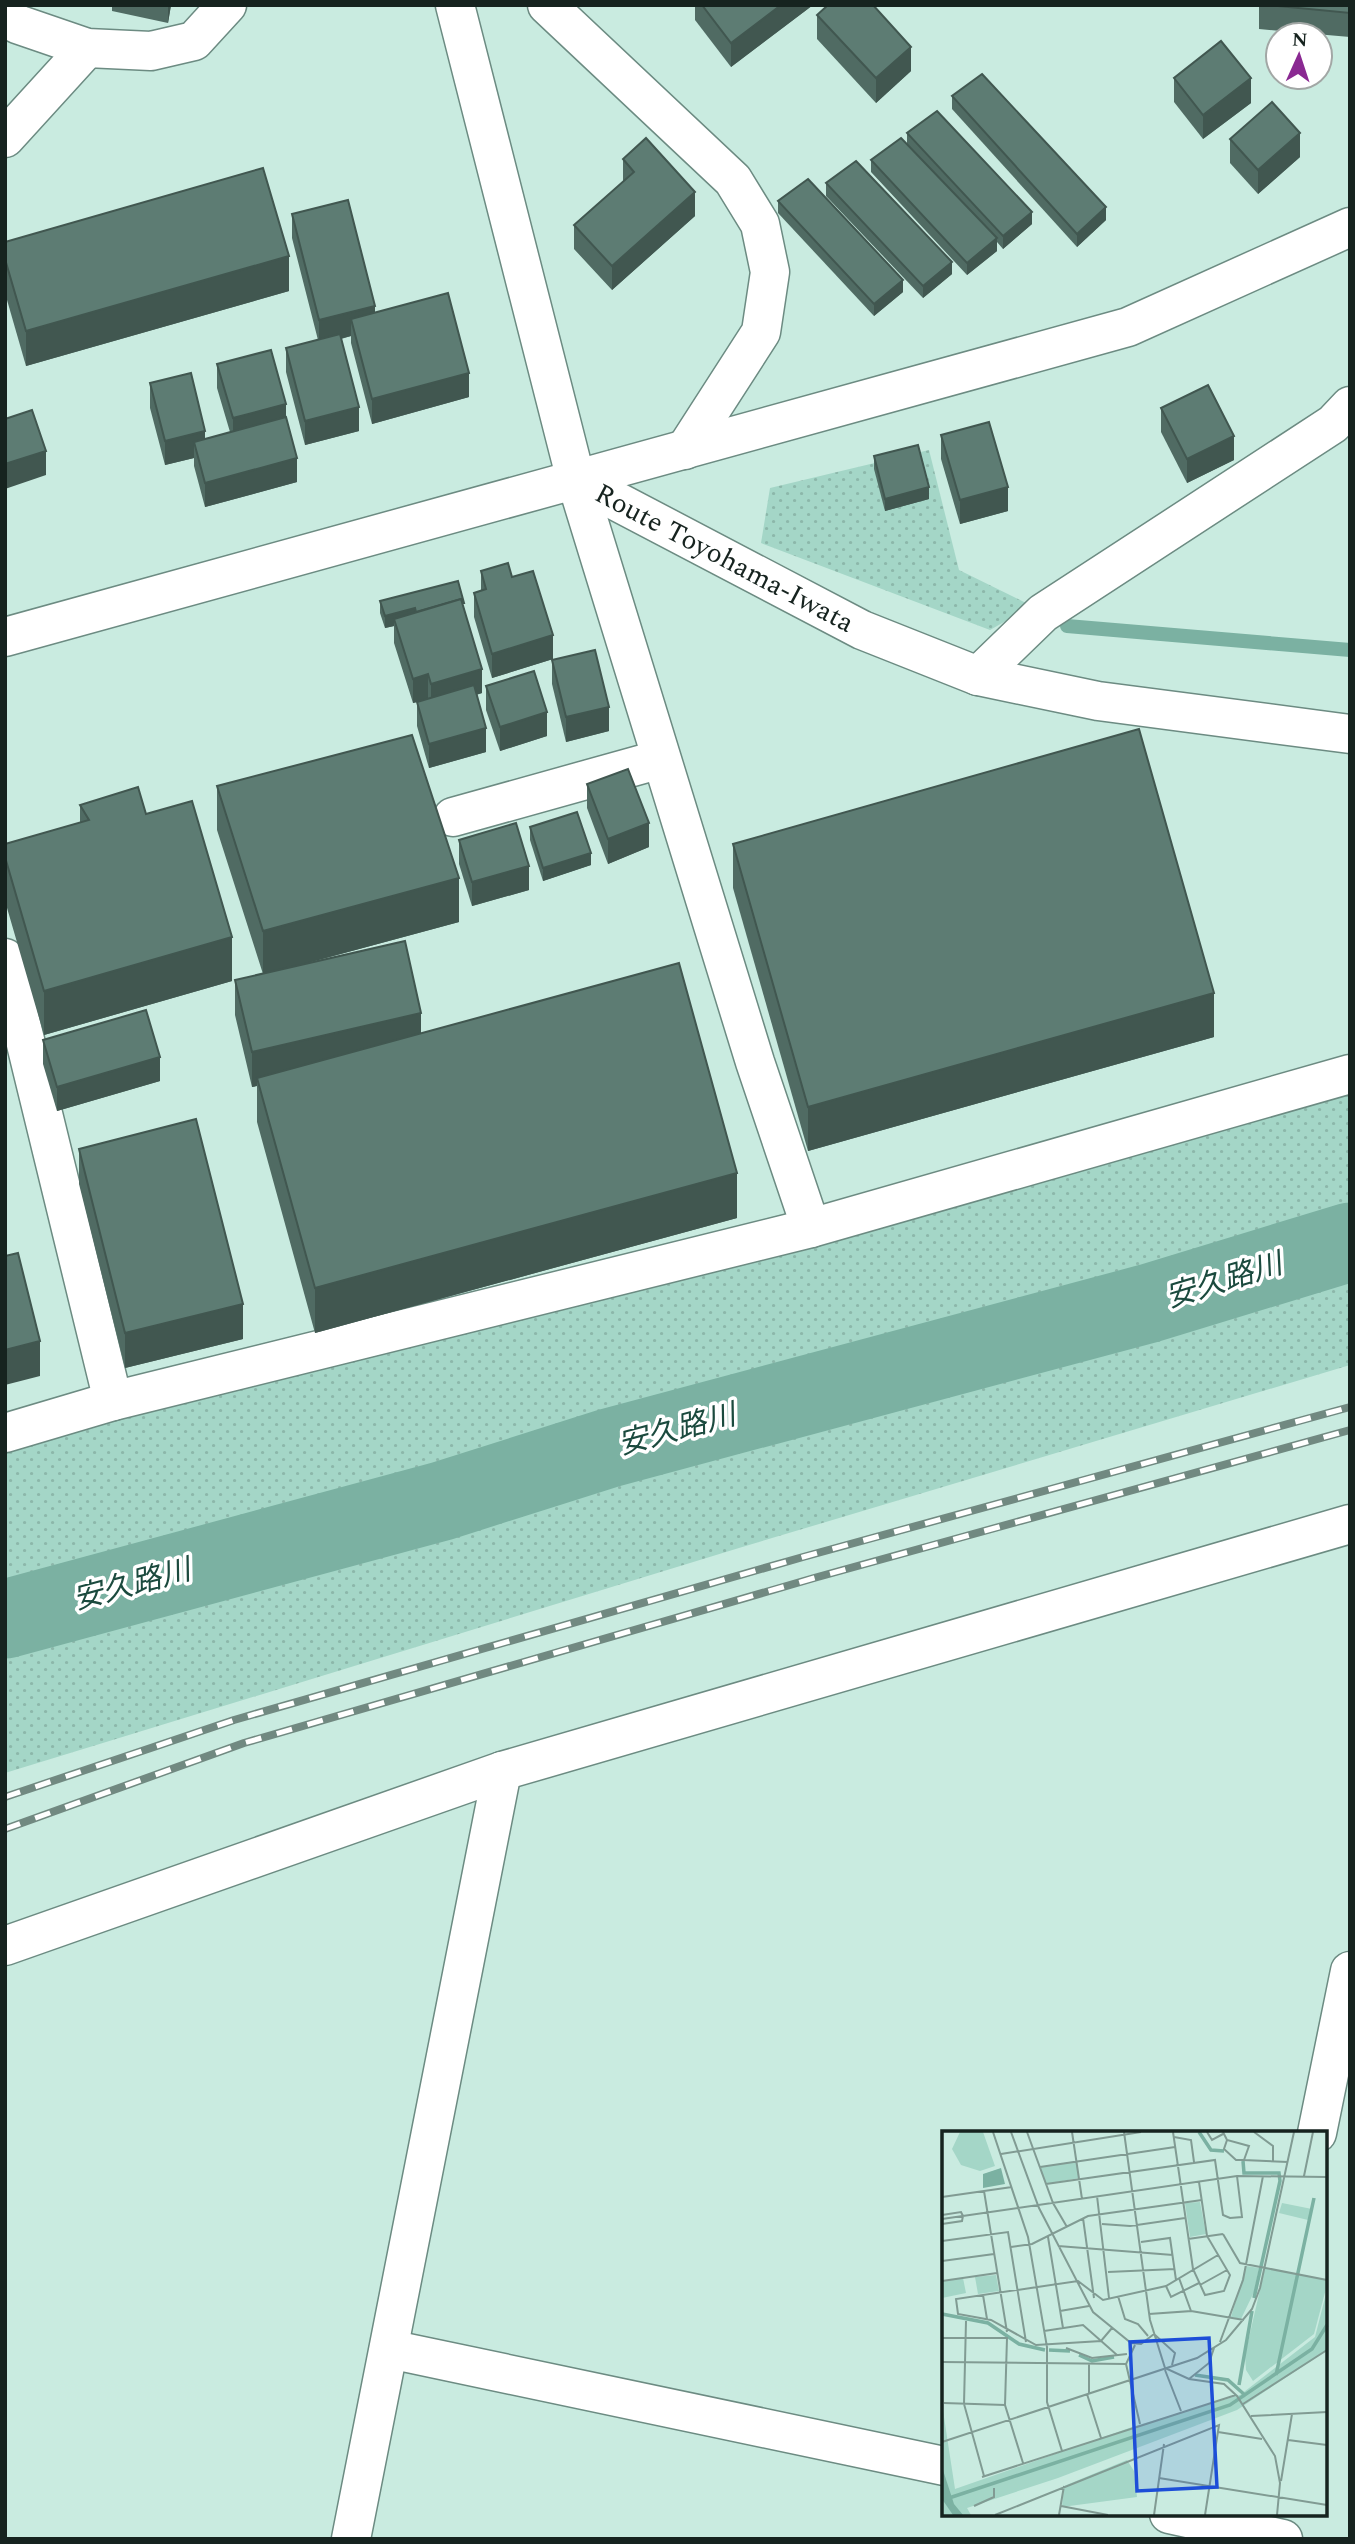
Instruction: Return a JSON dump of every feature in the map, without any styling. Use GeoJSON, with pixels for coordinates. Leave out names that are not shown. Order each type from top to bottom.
{"type":"FeatureCollection","features":[{"type":"Feature","properties":{"kind":"street"},"geometry":{"type":"LineString","coordinates":[[5,13],[17,24],[87,48],[151,51],[194,41],[227,5]]}},
{"type":"Feature","properties":{"kind":"street","name":"Route Toyohama-Iwata"},"geometry":{"type":"LineString","coordinates":[[455,5],[576,480],[862,630],[978,676],[1098,701],[1350,734]]}},
{"type":"Feature","properties":{"kind":"street"},"geometry":{"type":"LineString","coordinates":[[547,5],[733,180],[760,224],[770,272],[761,332],[685,450]]}},
{"type":"Feature","properties":{"kind":"street"},"geometry":{"type":"LineString","coordinates":[[5,138],[87,48]]}},
{"type":"Feature","properties":{"kind":"street"},"geometry":{"type":"LineString","coordinates":[[5,637],[1128,327],[1350,227]]}},
{"type":"Feature","properties":{"kind":"street"},"geometry":{"type":"LineString","coordinates":[[978,676],[1042,613],[1333,424],[1350,406]]}},
{"type":"Feature","properties":{"kind":"street"},"geometry":{"type":"LineString","coordinates":[[576,480],[755,1062],[811,1228]]}},
{"type":"Feature","properties":{"kind":"street"},"geometry":{"type":"LineString","coordinates":[[453,817],[661,759]]}},
{"type":"Feature","properties":{"kind":"street"},"geometry":{"type":"LineString","coordinates":[[5,958],[113,1401]]}},
{"type":"Feature","properties":{"kind":"street"},"geometry":{"type":"LineString","coordinates":[[5,1433],[113,1401],[811,1228],[1350,1074]]}},
{"type":"Feature","properties":{"kind":"street"},"geometry":{"type":"LineString","coordinates":[[5,1946],[502,1771],[1350,1524]]}},
{"type":"Feature","properties":{"kind":"street"},"geometry":{"type":"LineString","coordinates":[[351,2539],[502,1771]]}},
{"type":"Feature","properties":{"kind":"street"},"geometry":{"type":"LineString","coordinates":[[1317,2131],[1350,1970]]}},
{"type":"Feature","properties":{"kind":"street"},"geometry":{"type":"LineString","coordinates":[[389,2349],[942,2466]]}},
{"type":"Feature","properties":{"kind":"street"},"geometry":{"type":"LineString","coordinates":[[1180,2516],[1283,2539]]}},
{"type":"Feature","properties":{"kind":"green space"},"geometry":{"type":"Polygon","coordinates":[[[929,450],[959,570],[1032,606],[990,630],[761,543],[770,488],[929,450]]]}},
{"type":"Feature","properties":{"kind":"green space"},"geometry":{"type":"Polygon","coordinates":[[[1350,1083],[1350,1365],[739,1548],[5,1773],[5,1433],[635,1282],[1106,1164],[1350,1083]]]}},
{"type":"Feature","properties":{"kind":"building"},"geometry":{"type":"Polygon","coordinates":[[[702,5],[781,5],[731,43],[702,5]]]}},
{"type":"Feature","properties":{"kind":"building"},"geometry":{"type":"Polygon","coordinates":[[[828,5],[873,5],[911,47],[876,78],[817,15],[828,5]]]}},
{"type":"Feature","properties":{"kind":"building"},"geometry":{"type":"Polygon","coordinates":[[[1268,5],[1350,5],[1350,13],[1268,5]]]}},
{"type":"Feature","properties":{"kind":"building"},"geometry":{"type":"Polygon","coordinates":[[[1221,41],[1251,78],[1203,115],[1174,78],[1221,41]]]}},
{"type":"Feature","properties":{"kind":"building"},"geometry":{"type":"Polygon","coordinates":[[[982,74],[1106,207],[1077,234],[952,96],[982,74]]]}},
{"type":"Feature","properties":{"kind":"building"},"geometry":{"type":"Polygon","coordinates":[[[1272,102],[1300,133],[1258,170],[1230,139],[1272,102]]]}},
{"type":"Feature","properties":{"kind":"building"},"geometry":{"type":"Polygon","coordinates":[[[937,111],[1032,212],[1003,236],[907,133],[937,111]]]}},
{"type":"Feature","properties":{"kind":"building"},"geometry":{"type":"Polygon","coordinates":[[[646,138],[695,192],[612,266],[574,225],[634,172],[623,159],[646,138]]]}},
{"type":"Feature","properties":{"kind":"building"},"geometry":{"type":"Polygon","coordinates":[[[901,138],[997,238],[967,263],[871,160],[901,138]]]}},
{"type":"Feature","properties":{"kind":"building"},"geometry":{"type":"Polygon","coordinates":[[[856,161],[952,262],[923,286],[826,183],[856,161]]]}},
{"type":"Feature","properties":{"kind":"building"},"geometry":{"type":"Polygon","coordinates":[[[263,168],[289,256],[26,331],[5,259],[5,242],[263,168]]]}},
{"type":"Feature","properties":{"kind":"building"},"geometry":{"type":"Polygon","coordinates":[[[808,179],[903,280],[874,304],[778,201],[808,179]]]}},
{"type":"Feature","properties":{"kind":"building"},"geometry":{"type":"Polygon","coordinates":[[[348,200],[375,306],[319,320],[292,214],[348,200]]]}},
{"type":"Feature","properties":{"kind":"building"},"geometry":{"type":"Polygon","coordinates":[[[448,293],[469,373],[372,399],[351,319],[448,293]]]}},
{"type":"Feature","properties":{"kind":"building"},"geometry":{"type":"Polygon","coordinates":[[[340,334],[359,407],[305,421],[286,348],[340,334]]]}},
{"type":"Feature","properties":{"kind":"building"},"geometry":{"type":"Polygon","coordinates":[[[271,350],[286,404],[233,418],[217,364],[271,350]]]}},
{"type":"Feature","properties":{"kind":"building"},"geometry":{"type":"Polygon","coordinates":[[[191,373],[205,431],[165,441],[150,383],[191,373]]]}},
{"type":"Feature","properties":{"kind":"building"},"geometry":{"type":"Polygon","coordinates":[[[1208,385],[1234,436],[1187,459],[1161,408],[1208,385]]]}},
{"type":"Feature","properties":{"kind":"building"},"geometry":{"type":"Polygon","coordinates":[[[32,410],[46,451],[5,464],[5,419],[32,410]]]}},
{"type":"Feature","properties":{"kind":"building"},"geometry":{"type":"Polygon","coordinates":[[[286,417],[297,458],[205,483],[194,442],[286,417]]]}},
{"type":"Feature","properties":{"kind":"building"},"geometry":{"type":"Polygon","coordinates":[[[989,422],[1008,487],[960,500],[941,435],[989,422]]]}},
{"type":"Feature","properties":{"kind":"building"},"geometry":{"type":"Polygon","coordinates":[[[918,445],[929,487],[885,499],[874,456],[918,445]]]}},
{"type":"Feature","properties":{"kind":"building"},"geometry":{"type":"Polygon","coordinates":[[[508,563],[512,577],[533,571],[553,635],[492,654],[474,593],[486,589],[481,571],[508,563]]]}},
{"type":"Feature","properties":{"kind":"building"},"geometry":{"type":"Polygon","coordinates":[[[458,581],[464,603],[461,599],[416,612],[415,608],[385,616],[380,601],[458,581]]]}},
{"type":"Feature","properties":{"kind":"building"},"geometry":{"type":"Polygon","coordinates":[[[461,599],[482,669],[431,684],[428,674],[413,679],[394,619],[461,599]]]}},
{"type":"Feature","properties":{"kind":"building"},"geometry":{"type":"Polygon","coordinates":[[[595,650],[609,707],[566,717],[552,660],[595,650]]]}},
{"type":"Feature","properties":{"kind":"building"},"geometry":{"type":"Polygon","coordinates":[[[534,671],[547,712],[500,727],[486,686],[534,671]]]}},
{"type":"Feature","properties":{"kind":"building"},"geometry":{"type":"Polygon","coordinates":[[[474,685],[486,728],[429,744],[417,702],[474,685]]]}},
{"type":"Feature","properties":{"kind":"building"},"geometry":{"type":"Polygon","coordinates":[[[1139,729],[1214,993],[808,1107],[733,844],[1139,729]]]}},
{"type":"Feature","properties":{"kind":"building"},"geometry":{"type":"Polygon","coordinates":[[[412,735],[459,878],[263,931],[217,786],[412,735]]]}},
{"type":"Feature","properties":{"kind":"building"},"geometry":{"type":"Polygon","coordinates":[[[628,769],[649,823],[608,839],[587,784],[628,769]]]}},
{"type":"Feature","properties":{"kind":"building"},"geometry":{"type":"Polygon","coordinates":[[[138,787],[146,814],[192,801],[232,937],[44,991],[5,857],[5,844],[89,820],[80,805],[138,787]]]}},
{"type":"Feature","properties":{"kind":"building"},"geometry":{"type":"Polygon","coordinates":[[[577,812],[591,853],[543,868],[530,827],[577,812]]]}},
{"type":"Feature","properties":{"kind":"building"},"geometry":{"type":"Polygon","coordinates":[[[516,823],[529,866],[472,882],[459,840],[516,823]]]}},
{"type":"Feature","properties":{"kind":"building"},"geometry":{"type":"Polygon","coordinates":[[[405,941],[421,1013],[252,1052],[235,980],[405,941]]]}},
{"type":"Feature","properties":{"kind":"building"},"geometry":{"type":"Polygon","coordinates":[[[679,963],[737,1173],[315,1288],[257,1078],[679,963]]]}},
{"type":"Feature","properties":{"kind":"building"},"geometry":{"type":"Polygon","coordinates":[[[146,1010],[160,1057],[57,1087],[43,1040],[146,1010]]]}},
{"type":"Feature","properties":{"kind":"building"},"geometry":{"type":"Polygon","coordinates":[[[196,1119],[243,1304],[125,1333],[79,1149],[196,1119]]]}},
{"type":"Feature","properties":{"kind":"building"},"geometry":{"type":"Polygon","coordinates":[[[18,1253],[40,1341],[5,1350],[5,1256],[18,1253]]]}},
{"type":"Feature","properties":{"kind":"waterway"},"geometry":{"type":"LineString","coordinates":[[1067,626],[1350,650]]}},
{"type":"Feature","properties":{"kind":"waterway","name":"安久路川"},"geometry":{"type":"LineString","coordinates":[[5,1619],[442,1501],[609,1448],[1150,1303],[1350,1242]]}},
{"type":"Feature","properties":{"kind":"railway"},"geometry":{"type":"LineString","coordinates":[[5,1797],[234,1720],[803,1557],[1350,1407]]}},
{"type":"Feature","properties":{"kind":"railway"},"geometry":{"type":"LineString","coordinates":[[5,1829],[244,1743],[814,1578],[1350,1430]]}}]}
